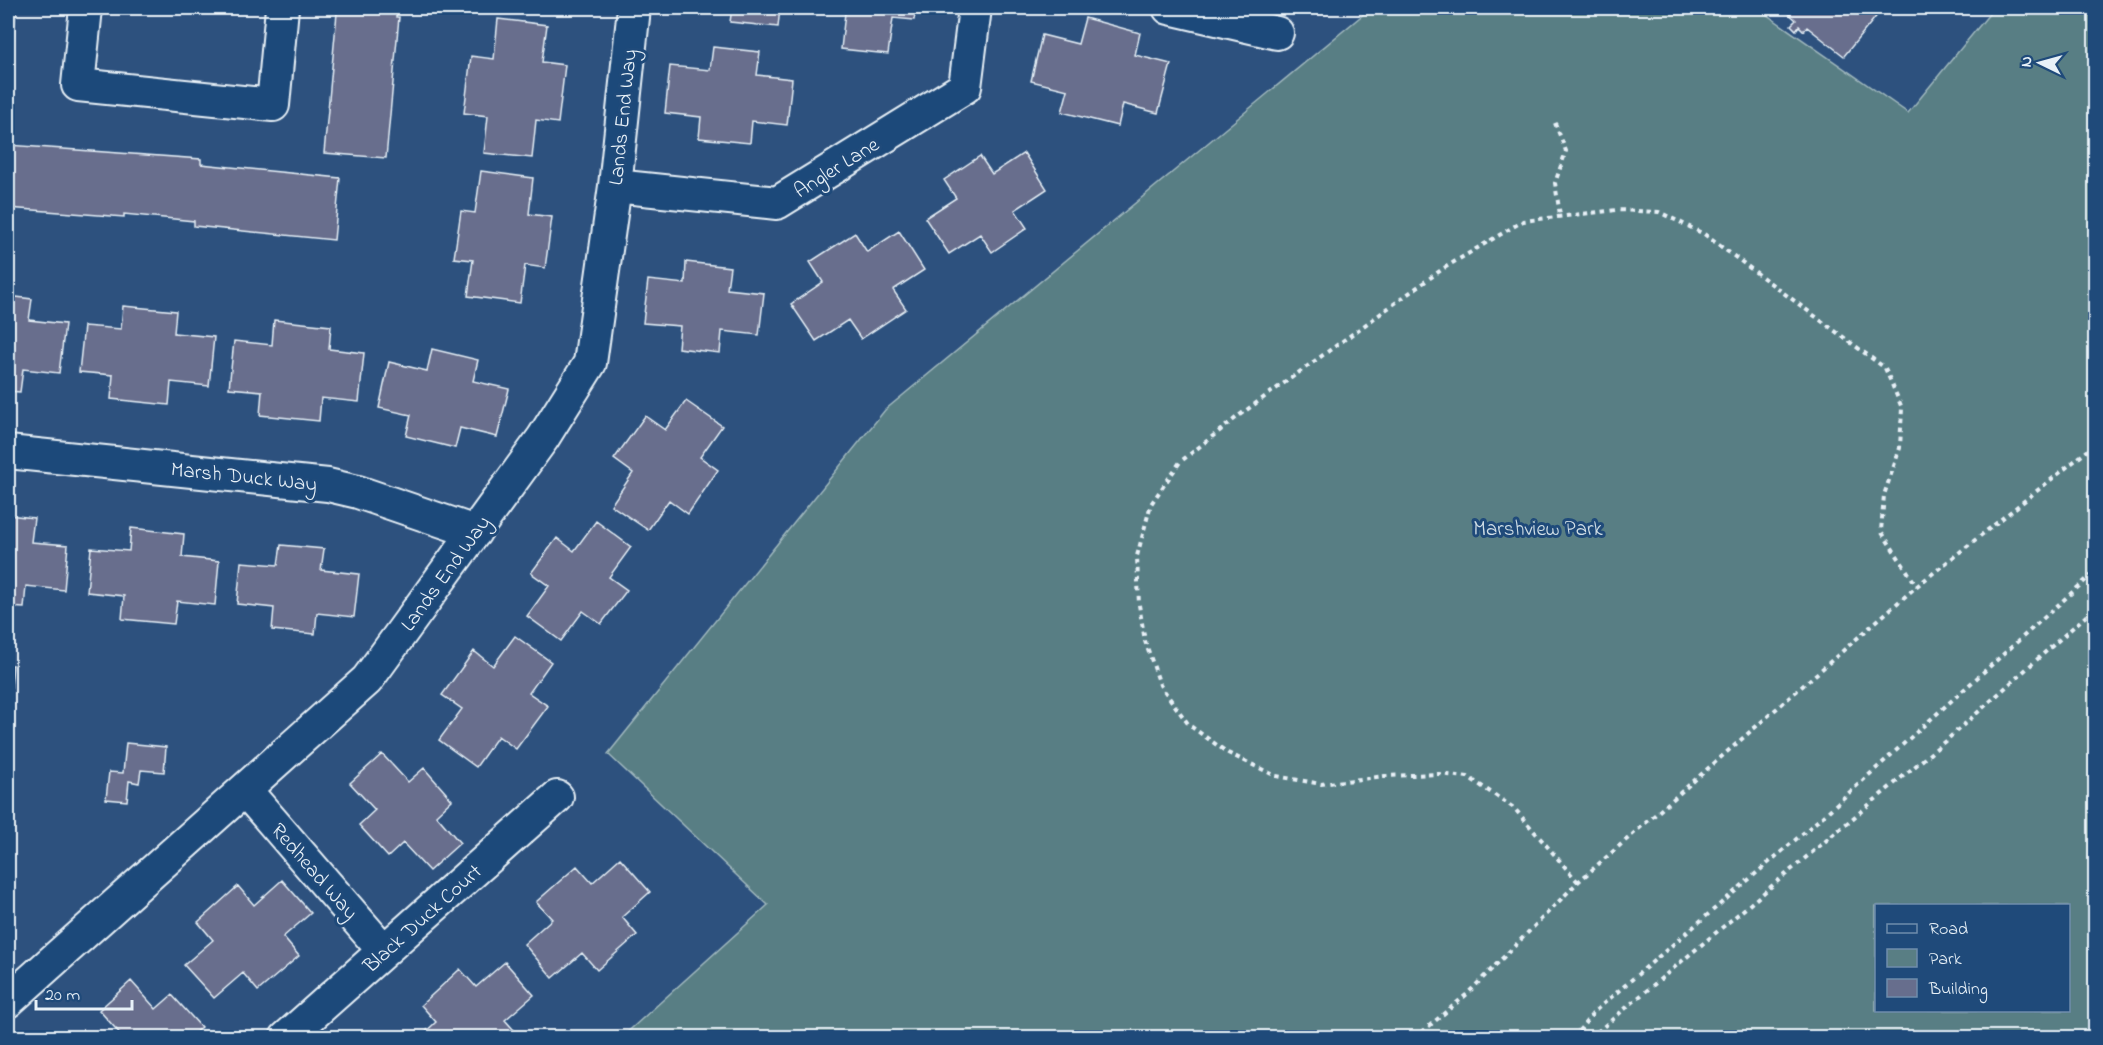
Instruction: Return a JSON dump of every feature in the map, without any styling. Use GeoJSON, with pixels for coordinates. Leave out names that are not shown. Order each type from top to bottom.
{"type":"FeatureCollection","features":[{"type":"Feature","properties":{"kind":"street"},"geometry":{"type":"LineString","coordinates":[[86,8],[78,85],[273,105],[282,8],[277,8]]}},
{"type":"Feature","properties":{"kind":"street","name":"Lands End Way"},"geometry":{"type":"LineString","coordinates":[[8,1001],[368,680],[543,438],[590,363],[615,186],[634,8]]}},
{"type":"Feature","properties":{"kind":"street","name":"Angler Lane"},"geometry":{"type":"LineString","coordinates":[[615,186],[777,203],[965,87],[975,8]]}},
{"type":"Feature","properties":{"kind":"street"},"geometry":{"type":"LineString","coordinates":[[1169,8],[1277,33]]}},
{"type":"Feature","properties":{"kind":"street","name":"Marsh Duck Way"},"geometry":{"type":"LineString","coordinates":[[8,452],[328,485],[475,532]]}},
{"type":"Feature","properties":{"kind":"street","name":"Redhead Way"},"geometry":{"type":"LineString","coordinates":[[245,790],[384,951]]}},
{"type":"Feature","properties":{"kind":"street","name":"Black Duck Court"},"geometry":{"type":"LineString","coordinates":[[286,1038],[557,797]]}},
{"type":"Feature","properties":{"kind":"path"},"geometry":{"type":"LineString","coordinates":[[1555,123],[1566,151],[1556,183],[1560,215]]}},
{"type":"Feature","properties":{"kind":"path"},"geometry":{"type":"LineString","coordinates":[[1578,882],[1514,808],[1468,777],[1438,774],[1385,776],[1321,784],[1276,776],[1228,753],[1189,725],[1160,685],[1145,641],[1139,605],[1137,556],[1151,504],[1180,462],[1241,414],[1444,268],[1523,221],[1616,210],[1659,212],[1704,234],[1885,368],[1902,408],[1900,448],[1884,495],[1881,531],[1917,586]]}},
{"type":"Feature","properties":{"kind":"path"},"geometry":{"type":"LineString","coordinates":[[1415,1038],[1466,995],[1578,882],[1917,586],[2096,444]]}},
{"type":"Feature","properties":{"kind":"path"},"geometry":{"type":"LineString","coordinates":[[1573,1038],[1595,1011],[1822,817],[2096,571]]}},
{"type":"Feature","properties":{"kind":"path"},"geometry":{"type":"LineString","coordinates":[[1590,1038],[1950,737],[2096,607]]}},
{"type":"Feature","properties":{"kind":"green space","name":"Marshview Park"},"geometry":{"type":"Polygon","coordinates":[[[1371,8],[1757,8],[1908,113],[1994,8],[2095,8],[2095,1037],[622,1037],[768,905],[608,754],[885,410],[1371,8]]]}},
{"type":"Feature","properties":{"kind":"building"},"geometry":{"type":"Polygon","coordinates":[[[8,8],[16,8],[8,105],[8,8]]]}},
{"type":"Feature","properties":{"kind":"building"},"geometry":{"type":"Polygon","coordinates":[[[333,8],[397,8],[396,17],[399,17],[386,158],[324,153],[337,13],[333,12],[333,8]]]}},
{"type":"Feature","properties":{"kind":"building"},"geometry":{"type":"Polygon","coordinates":[[[732,8],[780,8],[778,27],[730,22],[732,8]]]}},
{"type":"Feature","properties":{"kind":"building"},"geometry":{"type":"Polygon","coordinates":[[[822,8],[916,8],[914,20],[893,18],[888,54],[841,49],[845,13],[822,10],[822,8]]]}},
{"type":"Feature","properties":{"kind":"building"},"geometry":{"type":"Polygon","coordinates":[[[1783,8],[1883,8],[1844,56],[1807,27],[1804,31],[1799,26],[1796,30],[1791,25],[1796,20],[1783,8]]]}},
{"type":"Feature","properties":{"kind":"building"},"geometry":{"type":"Polygon","coordinates":[[[1085,18],[1140,33],[1135,55],[1171,64],[1158,113],[1123,104],[1118,126],[1062,112],[1068,90],[1031,81],[1042,35],[1078,44],[1085,18]]]}},
{"type":"Feature","properties":{"kind":"building"},"geometry":{"type":"Polygon","coordinates":[[[498,19],[547,25],[542,62],[565,65],[558,123],[536,120],[532,158],[484,153],[488,116],[464,113],[471,56],[494,59],[498,19]]]}},
{"type":"Feature","properties":{"kind":"building"},"geometry":{"type":"Polygon","coordinates":[[[713,47],[760,52],[757,75],[792,79],[787,125],[752,121],[750,143],[699,138],[701,117],[665,113],[670,66],[710,70],[713,47]]]}},
{"type":"Feature","properties":{"kind":"building"},"geometry":{"type":"Polygon","coordinates":[[[8,145],[201,159],[201,164],[340,178],[334,240],[194,226],[194,221],[124,214],[124,217],[8,208],[8,145]]]}},
{"type":"Feature","properties":{"kind":"building"},"geometry":{"type":"Polygon","coordinates":[[[1024,153],[1047,189],[1015,210],[1027,228],[992,252],[980,234],[949,254],[925,218],[956,198],[944,180],[980,156],[992,174],[1024,153]]]}},
{"type":"Feature","properties":{"kind":"building"},"geometry":{"type":"Polygon","coordinates":[[[481,171],[533,178],[529,214],[552,217],[545,268],[525,265],[520,303],[468,296],[473,260],[454,258],[461,211],[475,213],[481,171]]]}},
{"type":"Feature","properties":{"kind":"building"},"geometry":{"type":"Polygon","coordinates":[[[899,231],[924,270],[893,290],[906,309],[861,339],[848,320],[816,341],[791,304],[823,282],[810,262],[855,233],[867,252],[899,231]]]}},
{"type":"Feature","properties":{"kind":"building"},"geometry":{"type":"Polygon","coordinates":[[[686,262],[730,267],[727,289],[764,293],[759,335],[722,331],[720,353],[678,348],[680,326],[643,323],[648,280],[685,284],[686,262]]]}},
{"type":"Feature","properties":{"kind":"building"},"geometry":{"type":"Polygon","coordinates":[[[8,296],[32,299],[29,320],[65,324],[59,373],[23,369],[20,392],[8,391],[8,296]]]}},
{"type":"Feature","properties":{"kind":"building"},"geometry":{"type":"Polygon","coordinates":[[[123,306],[176,311],[174,333],[214,337],[209,386],[171,382],[169,405],[111,399],[113,375],[79,372],[84,326],[121,329],[123,306]]]}},
{"type":"Feature","properties":{"kind":"building"},"geometry":{"type":"Polygon","coordinates":[[[274,320],[331,326],[329,349],[364,353],[359,402],[321,398],[319,421],[260,415],[262,391],[229,388],[234,341],[272,345],[274,320]]]}},
{"type":"Feature","properties":{"kind":"building"},"geometry":{"type":"Polygon","coordinates":[[[432,349],[478,360],[473,381],[509,389],[497,437],[460,428],[455,448],[406,436],[411,415],[379,408],[389,362],[427,371],[432,349]]]}},
{"type":"Feature","properties":{"kind":"building"},"geometry":{"type":"Polygon","coordinates":[[[686,401],[722,426],[700,457],[718,470],[688,514],[669,500],[648,530],[611,505],[633,473],[614,459],[645,416],[665,430],[686,401]]]}},
{"type":"Feature","properties":{"kind":"building"},"geometry":{"type":"Polygon","coordinates":[[[8,515],[34,518],[31,542],[68,545],[64,590],[26,586],[24,608],[8,607],[8,515]]]}},
{"type":"Feature","properties":{"kind":"building"},"geometry":{"type":"Polygon","coordinates":[[[596,521],[631,547],[609,577],[627,590],[601,624],[583,611],[561,641],[527,616],[549,586],[531,573],[557,538],[574,551],[596,521]]]}},
{"type":"Feature","properties":{"kind":"building"},"geometry":{"type":"Polygon","coordinates":[[[131,528],[184,534],[182,557],[219,561],[215,605],[177,601],[174,624],[122,619],[124,596],[87,592],[91,548],[129,551],[131,528]]]}},
{"type":"Feature","properties":{"kind":"building"},"geometry":{"type":"Polygon","coordinates":[[[281,545],[324,549],[321,570],[359,574],[354,617],[317,613],[315,634],[272,630],[274,608],[237,604],[241,562],[278,565],[281,545]]]}},
{"type":"Feature","properties":{"kind":"building"},"geometry":{"type":"Polygon","coordinates":[[[515,636],[551,662],[529,693],[548,706],[516,749],[498,736],[476,767],[439,740],[462,709],[442,695],[474,651],[493,666],[515,636]]]}},
{"type":"Feature","properties":{"kind":"building"},"geometry":{"type":"Polygon","coordinates":[[[8,665],[13,665],[9,708],[8,708],[8,665]]]}},
{"type":"Feature","properties":{"kind":"building"},"geometry":{"type":"Polygon","coordinates":[[[126,743],[166,747],[164,772],[141,770],[139,783],[129,781],[127,801],[106,799],[109,772],[123,773],[126,743]]]}},
{"type":"Feature","properties":{"kind":"building"},"geometry":{"type":"Polygon","coordinates":[[[382,754],[408,782],[424,768],[452,800],[436,815],[460,843],[429,871],[403,843],[388,857],[359,825],[375,810],[350,783],[382,754]]]}},
{"type":"Feature","properties":{"kind":"building"},"geometry":{"type":"Polygon","coordinates":[[[620,858],[650,892],[622,917],[637,935],[597,970],[582,953],[553,978],[524,944],[552,919],[536,902],[577,866],[592,883],[620,858]]]}},
{"type":"Feature","properties":{"kind":"building"},"geometry":{"type":"Polygon","coordinates":[[[282,880],[311,913],[283,937],[299,956],[258,991],[243,973],[214,998],[184,965],[213,940],[198,922],[238,886],[254,905],[282,880]]]}},
{"type":"Feature","properties":{"kind":"building"},"geometry":{"type":"Polygon","coordinates":[[[505,962],[534,995],[505,1020],[521,1038],[419,1038],[436,1022],[421,1005],[460,969],[476,987],[505,962]]]}},
{"type":"Feature","properties":{"kind":"building"},"geometry":{"type":"Polygon","coordinates":[[[131,981],[156,1009],[172,995],[201,1027],[189,1038],[124,1038],[99,1010],[131,981]]]}}]}
